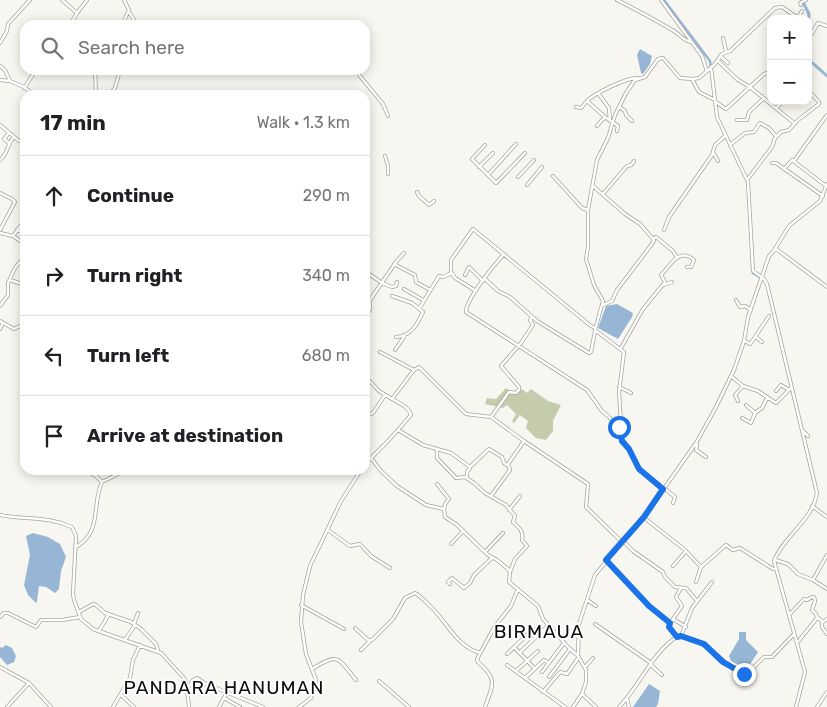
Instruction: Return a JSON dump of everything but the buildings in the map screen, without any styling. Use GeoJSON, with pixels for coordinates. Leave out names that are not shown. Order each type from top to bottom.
{"type":"FeatureCollection","features":[{"type":"Feature","properties":{"kind":"street"},"geometry":{"type":"LineString","coordinates":[[0,43],[7,31],[8,24],[30,0]]}},
{"type":"Feature","properties":{"kind":"street"},"geometry":{"type":"LineString","coordinates":[[62,0],[77,13]]}},
{"type":"Feature","properties":{"kind":"street"},"geometry":{"type":"LineString","coordinates":[[73,20],[87,0]]}},
{"type":"Feature","properties":{"kind":"street"},"geometry":{"type":"LineString","coordinates":[[124,0],[134,20]]}},
{"type":"Feature","properties":{"kind":"street"},"geometry":{"type":"LineString","coordinates":[[617,0],[639,10],[691,42]]}},
{"type":"Feature","properties":{"kind":"street"},"geometry":{"type":"LineString","coordinates":[[660,0],[704,59],[709,69],[717,117],[747,180],[752,271],[767,284],[790,389],[817,493],[812,506],[775,560],[775,570],[805,674],[796,707]]}},
{"type":"Feature","properties":{"kind":"street"},"geometry":{"type":"LineString","coordinates":[[801,4],[806,0]]}},
{"type":"Feature","properties":{"kind":"street"},"geometry":{"type":"LineString","coordinates":[[768,15],[777,7],[785,8],[794,15]]}},
{"type":"Feature","properties":{"kind":"street"},"geometry":{"type":"LineString","coordinates":[[800,15],[802,11]]}},
{"type":"Feature","properties":{"kind":"street"},"geometry":{"type":"LineString","coordinates":[[125,20],[129,12]]}},
{"type":"Feature","properties":{"kind":"street"},"geometry":{"type":"LineString","coordinates":[[576,107],[581,108],[598,92],[631,78],[645,76],[657,60],[661,58],[680,78],[699,78],[720,56],[730,50],[767,16]]}},
{"type":"Feature","properties":{"kind":"street"},"geometry":{"type":"LineString","coordinates":[[812,36],[818,23],[827,26]]}},
{"type":"Feature","properties":{"kind":"street"},"geometry":{"type":"LineString","coordinates":[[723,38],[726,52]]}},
{"type":"Feature","properties":{"kind":"street"},"geometry":{"type":"LineString","coordinates":[[720,56],[728,63]]}},
{"type":"Feature","properties":{"kind":"street"},"geometry":{"type":"LineString","coordinates":[[718,60],[738,80],[764,98],[794,123]]}},
{"type":"Feature","properties":{"kind":"street"},"geometry":{"type":"LineString","coordinates":[[0,66],[5,70],[10,82]]}},
{"type":"Feature","properties":{"kind":"street"},"geometry":{"type":"LineString","coordinates":[[692,79],[699,92],[726,109],[767,73]]}},
{"type":"Feature","properties":{"kind":"street"},"geometry":{"type":"LineString","coordinates":[[24,88],[33,75]]}},
{"type":"Feature","properties":{"kind":"street"},"geometry":{"type":"LineString","coordinates":[[95,75],[96,90]]}},
{"type":"Feature","properties":{"kind":"street"},"geometry":{"type":"LineString","coordinates":[[113,90],[119,75]]}},
{"type":"Feature","properties":{"kind":"street"},"geometry":{"type":"LineString","coordinates":[[359,75],[383,104],[388,116]]}},
{"type":"Feature","properties":{"kind":"street"},"geometry":{"type":"LineString","coordinates":[[465,275],[469,267],[532,316],[589,353],[603,304],[594,285],[586,259],[588,209],[597,160],[608,138],[611,122],[638,78]]}},
{"type":"Feature","properties":{"kind":"street"},"geometry":{"type":"LineString","coordinates":[[0,80],[10,82],[27,90]]}},
{"type":"Feature","properties":{"kind":"street"},"geometry":{"type":"LineString","coordinates":[[598,92],[609,108],[611,122]]}},
{"type":"Feature","properties":{"kind":"street"},"geometry":{"type":"LineString","coordinates":[[747,180],[772,147],[776,136],[783,131],[789,130],[794,123],[819,104],[812,94]]}},
{"type":"Feature","properties":{"kind":"street"},"geometry":{"type":"LineString","coordinates":[[737,120],[747,120],[750,112],[764,98]]}},
{"type":"Feature","properties":{"kind":"street"},"geometry":{"type":"LineString","coordinates":[[587,101],[618,127],[617,131]]}},
{"type":"Feature","properties":{"kind":"street"},"geometry":{"type":"LineString","coordinates":[[776,108],[779,105]]}},
{"type":"Feature","properties":{"kind":"street"},"geometry":{"type":"LineString","coordinates":[[619,107],[625,111],[626,116],[632,121]]}},
{"type":"Feature","properties":{"kind":"street"},"geometry":{"type":"LineString","coordinates":[[784,169],[791,160],[794,161],[827,115]]}},
{"type":"Feature","properties":{"kind":"street"},"geometry":{"type":"LineString","coordinates":[[598,126],[605,118]]}},
{"type":"Feature","properties":{"kind":"street"},"geometry":{"type":"LineString","coordinates":[[730,146],[745,133],[752,133],[760,123],[776,136]]}},
{"type":"Feature","properties":{"kind":"street"},"geometry":{"type":"LineString","coordinates":[[0,125],[20,141]]}},
{"type":"Feature","properties":{"kind":"street"},"geometry":{"type":"LineString","coordinates":[[9,133],[4,140],[9,143]]}},
{"type":"Feature","properties":{"kind":"street"},"geometry":{"type":"LineString","coordinates":[[0,160],[6,155],[9,143],[14,136]]}},
{"type":"Feature","properties":{"kind":"street"},"geometry":{"type":"LineString","coordinates":[[664,230],[669,217],[716,145],[725,136]]}},
{"type":"Feature","properties":{"kind":"street"},"geometry":{"type":"LineString","coordinates":[[488,175],[516,144]]}},
{"type":"Feature","properties":{"kind":"street"},"geometry":{"type":"LineString","coordinates":[[485,146],[472,159],[496,182],[525,153]]}},
{"type":"Feature","properties":{"kind":"street"},"geometry":{"type":"LineString","coordinates":[[713,151],[718,161]]}},
{"type":"Feature","properties":{"kind":"street"},"geometry":{"type":"LineString","coordinates":[[479,167],[493,153]]}},
{"type":"Feature","properties":{"kind":"street"},"geometry":{"type":"LineString","coordinates":[[385,156],[388,174]]}},
{"type":"Feature","properties":{"kind":"street"},"geometry":{"type":"LineString","coordinates":[[518,177],[534,160]]}},
{"type":"Feature","properties":{"kind":"street"},"geometry":{"type":"LineString","coordinates":[[603,194],[627,166],[630,166],[634,161]]}},
{"type":"Feature","properties":{"kind":"street"},"geometry":{"type":"LineString","coordinates":[[543,692],[560,672],[567,674],[579,657],[579,624],[594,575],[644,517],[664,489],[696,443],[732,377],[744,340],[747,321],[768,258],[789,226],[818,204],[823,196],[827,185],[794,161]]}},
{"type":"Feature","properties":{"kind":"street"},"geometry":{"type":"LineString","coordinates":[[772,164],[776,163],[823,196]]}},
{"type":"Feature","properties":{"kind":"street"},"geometry":{"type":"LineString","coordinates":[[527,185],[542,167]]}},
{"type":"Feature","properties":{"kind":"street"},"geometry":{"type":"LineString","coordinates":[[553,176],[582,208],[588,209]]}},
{"type":"Feature","properties":{"kind":"street"},"geometry":{"type":"LineString","coordinates":[[593,186],[625,214],[638,222],[653,239]]}},
{"type":"Feature","properties":{"kind":"street"},"geometry":{"type":"LineString","coordinates":[[417,192],[429,205],[434,202]]}},
{"type":"Feature","properties":{"kind":"street"},"geometry":{"type":"LineString","coordinates":[[0,193],[15,202],[0,232],[20,241]]}},
{"type":"Feature","properties":{"kind":"street"},"geometry":{"type":"LineString","coordinates":[[13,236],[20,226]]}},
{"type":"Feature","properties":{"kind":"street"},"geometry":{"type":"LineString","coordinates":[[476,291],[455,278],[451,273],[451,260],[472,229],[591,326],[621,348],[624,354],[619,387],[622,441],[629,449],[639,469],[675,497],[673,503]]}},
{"type":"Feature","properties":{"kind":"street"},"geometry":{"type":"LineString","coordinates":[[653,239],[656,237],[672,250],[677,258]]}},
{"type":"Feature","properties":{"kind":"street"},"geometry":{"type":"LineString","coordinates":[[603,304],[612,301],[619,288],[652,244],[653,239]]}},
{"type":"Feature","properties":{"kind":"street"},"geometry":{"type":"LineString","coordinates":[[775,248],[827,287]]}},
{"type":"Feature","properties":{"kind":"street"},"geometry":{"type":"LineString","coordinates":[[370,300],[394,264],[404,253]]}},
{"type":"Feature","properties":{"kind":"street"},"geometry":{"type":"LineString","coordinates":[[504,254],[476,291],[466,312],[589,392],[602,412],[616,423],[620,431]]}},
{"type":"Feature","properties":{"kind":"street"},"geometry":{"type":"LineString","coordinates":[[621,348],[643,309],[665,282],[661,275],[677,258],[684,254],[695,262],[690,268],[687,266]]}},
{"type":"Feature","properties":{"kind":"street"},"geometry":{"type":"LineString","coordinates":[[0,306],[8,295],[7,287],[9,280],[14,268],[20,261]]}},
{"type":"Feature","properties":{"kind":"street"},"geometry":{"type":"LineString","coordinates":[[394,264],[415,275],[416,282],[430,290]]}},
{"type":"Feature","properties":{"kind":"street"},"geometry":{"type":"LineString","coordinates":[[419,309],[438,276],[443,277],[451,273]]}},
{"type":"Feature","properties":{"kind":"street"},"geometry":{"type":"LineString","coordinates":[[370,275],[392,287],[396,286],[397,282]]}},
{"type":"Feature","properties":{"kind":"street"},"geometry":{"type":"LineString","coordinates":[[9,280],[20,284]]}},
{"type":"Feature","properties":{"kind":"street"},"geometry":{"type":"LineString","coordinates":[[662,285],[672,282]]}},
{"type":"Feature","properties":{"kind":"street"},"geometry":{"type":"LineString","coordinates":[[404,289],[423,300]]}},
{"type":"Feature","properties":{"kind":"street"},"geometry":{"type":"LineString","coordinates":[[392,296],[412,303],[423,312],[412,331],[396,337]]}},
{"type":"Feature","properties":{"kind":"street"},"geometry":{"type":"LineString","coordinates":[[736,300],[740,307],[745,306],[751,310]]}},
{"type":"Feature","properties":{"kind":"street"},"geometry":{"type":"LineString","coordinates":[[491,417],[510,391],[516,393],[520,388],[501,367],[533,324],[530,320],[532,316]]}},
{"type":"Feature","properties":{"kind":"street"},"geometry":{"type":"LineString","coordinates":[[744,340],[751,344],[768,316]]}},
{"type":"Feature","properties":{"kind":"street"},"geometry":{"type":"LineString","coordinates":[[0,329],[2,322],[14,330],[20,326]]}},
{"type":"Feature","properties":{"kind":"street"},"geometry":{"type":"LineString","coordinates":[[395,350],[405,335]]}},
{"type":"Feature","properties":{"kind":"street"},"geometry":{"type":"LineString","coordinates":[[756,336],[762,342]]}},
{"type":"Feature","properties":{"kind":"street"},"geometry":{"type":"LineString","coordinates":[[380,352],[414,370]]}},
{"type":"Feature","properties":{"kind":"street"},"geometry":{"type":"LineString","coordinates":[[392,399],[414,370],[419,368],[467,414],[491,417],[588,484],[586,507],[634,552],[663,572],[665,577],[675,587],[686,588],[698,601]]}},
{"type":"Feature","properties":{"kind":"street"},"geometry":{"type":"LineString","coordinates":[[732,377],[743,386],[758,391],[777,403],[790,389]]}},
{"type":"Feature","properties":{"kind":"street"},"geometry":{"type":"LineString","coordinates":[[370,381],[385,395],[411,413],[408,419],[371,458],[397,486],[426,505],[444,510]]}},
{"type":"Feature","properties":{"kind":"street"},"geometry":{"type":"LineString","coordinates":[[776,391],[780,385],[790,389]]}},
{"type":"Feature","properties":{"kind":"street"},"geometry":{"type":"LineString","coordinates":[[738,401],[735,395],[743,386]]}},
{"type":"Feature","properties":{"kind":"street"},"geometry":{"type":"LineString","coordinates":[[619,387],[631,393]]}},
{"type":"Feature","properties":{"kind":"street"},"geometry":{"type":"LineString","coordinates":[[370,414],[385,395]]}},
{"type":"Feature","properties":{"kind":"street"},"geometry":{"type":"LineString","coordinates":[[742,418],[751,423],[755,413],[762,408],[767,398]]}},
{"type":"Feature","properties":{"kind":"street"},"geometry":{"type":"LineString","coordinates":[[746,405],[755,413]]}},
{"type":"Feature","properties":{"kind":"street"},"geometry":{"type":"LineString","coordinates":[[398,430],[423,445],[452,454],[470,467]]}},
{"type":"Feature","properties":{"kind":"street"},"geometry":{"type":"LineString","coordinates":[[802,430],[808,436]]}},
{"type":"Feature","properties":{"kind":"street"},"geometry":{"type":"LineString","coordinates":[[507,465],[524,441]]}},
{"type":"Feature","properties":{"kind":"street"},"geometry":{"type":"LineString","coordinates":[[696,443],[696,450],[706,457]]}},
{"type":"Feature","properties":{"kind":"street"},"geometry":{"type":"LineString","coordinates":[[437,449],[436,456],[456,478],[467,478],[506,505],[515,516],[513,522],[520,528],[523,535],[522,540],[527,546],[515,559],[508,581],[536,604],[549,625],[579,657],[585,667],[587,673],[586,682],[582,694],[573,707]]}},
{"type":"Feature","properties":{"kind":"street"},"geometry":{"type":"LineString","coordinates":[[467,478],[467,472],[470,467],[488,449],[502,457],[510,470],[492,496]]}},
{"type":"Feature","properties":{"kind":"street"},"geometry":{"type":"LineString","coordinates":[[94,475],[102,482]]}},
{"type":"Feature","properties":{"kind":"street"},"geometry":{"type":"LineString","coordinates":[[76,547],[81,544],[93,528],[97,510],[97,492],[102,482],[117,475]]}},
{"type":"Feature","properties":{"kind":"street"},"geometry":{"type":"LineString","coordinates":[[299,707],[311,698],[316,680],[306,654],[300,622],[310,566],[342,501],[357,475]]}},
{"type":"Feature","properties":{"kind":"street"},"geometry":{"type":"LineString","coordinates":[[437,484],[449,498],[445,504],[445,517],[510,572]]}},
{"type":"Feature","properties":{"kind":"street"},"geometry":{"type":"LineString","coordinates":[[509,510],[520,496]]}},
{"type":"Feature","properties":{"kind":"street"},"geometry":{"type":"LineString","coordinates":[[812,506],[827,517]]}},
{"type":"Feature","properties":{"kind":"street"},"geometry":{"type":"LineString","coordinates":[[0,515],[21,518],[43,518],[72,527],[75,533],[76,547],[73,594],[80,617],[85,623],[99,631],[158,651],[183,677],[189,707]]}},
{"type":"Feature","properties":{"kind":"street"},"geometry":{"type":"LineString","coordinates":[[644,517],[686,551],[701,567]]}},
{"type":"Feature","properties":{"kind":"street"},"geometry":{"type":"LineString","coordinates":[[328,530],[350,546],[360,544],[371,556],[390,568]]}},
{"type":"Feature","properties":{"kind":"street"},"geometry":{"type":"LineString","coordinates":[[451,544],[463,531]]}},
{"type":"Feature","properties":{"kind":"street"},"geometry":{"type":"LineString","coordinates":[[485,552],[504,533]]}},
{"type":"Feature","properties":{"kind":"street"},"geometry":{"type":"LineString","coordinates":[[696,582],[701,567],[726,545],[733,550],[741,548],[775,570]]}},
{"type":"Feature","properties":{"kind":"street"},"geometry":{"type":"LineString","coordinates":[[673,566],[686,551]]}},
{"type":"Feature","properties":{"kind":"street"},"geometry":{"type":"LineString","coordinates":[[813,580],[827,555]]}},
{"type":"Feature","properties":{"kind":"street"},"geometry":{"type":"LineString","coordinates":[[450,584],[448,582],[452,578],[464,588],[474,575],[492,558]]}},
{"type":"Feature","properties":{"kind":"street"},"geometry":{"type":"LineString","coordinates":[[606,560],[649,606],[670,623]]}},
{"type":"Feature","properties":{"kind":"street"},"geometry":{"type":"LineString","coordinates":[[775,560],[788,564],[798,574],[813,580],[827,589]]}},
{"type":"Feature","properties":{"kind":"street"},"geometry":{"type":"LineString","coordinates":[[681,636],[692,610],[712,582]]}},
{"type":"Feature","properties":{"kind":"street"},"geometry":{"type":"LineString","coordinates":[[677,637],[669,627],[682,606],[676,597],[681,588]]}},
{"type":"Feature","properties":{"kind":"street"},"geometry":{"type":"LineString","coordinates":[[485,707],[492,688],[489,672],[477,661],[494,626],[511,606],[518,589]]}},
{"type":"Feature","properties":{"kind":"street"},"geometry":{"type":"LineString","coordinates":[[362,650],[393,619],[405,598],[415,593],[432,607],[460,642],[472,651],[480,654]]}},
{"type":"Feature","properties":{"kind":"street"},"geometry":{"type":"LineString","coordinates":[[789,615],[804,598],[807,600],[812,596],[815,600],[812,610],[823,622]]}},
{"type":"Feature","properties":{"kind":"street"},"geometry":{"type":"LineString","coordinates":[[587,600],[596,606]]}},
{"type":"Feature","properties":{"kind":"street"},"geometry":{"type":"LineString","coordinates":[[79,612],[94,604],[109,614],[134,624],[141,629],[156,644],[158,651]]}},
{"type":"Feature","properties":{"kind":"street"},"geometry":{"type":"LineString","coordinates":[[302,605],[344,629]]}},
{"type":"Feature","properties":{"kind":"street"},"geometry":{"type":"LineString","coordinates":[[0,617],[4,613],[8,613],[36,627],[41,620],[62,620],[80,617]]}},
{"type":"Feature","properties":{"kind":"street"},"geometry":{"type":"LineString","coordinates":[[125,640],[138,613]]}},
{"type":"Feature","properties":{"kind":"street"},"geometry":{"type":"LineString","coordinates":[[99,631],[109,614]]}},
{"type":"Feature","properties":{"kind":"street"},"geometry":{"type":"LineString","coordinates":[[797,643],[817,617]]}},
{"type":"Feature","properties":{"kind":"street"},"geometry":{"type":"LineString","coordinates":[[673,619],[686,627]]}},
{"type":"Feature","properties":{"kind":"street"},"geometry":{"type":"LineString","coordinates":[[827,619],[823,622],[822,627],[827,634]]}},
{"type":"Feature","properties":{"kind":"street"},"geometry":{"type":"LineString","coordinates":[[595,624],[651,664],[662,676]]}},
{"type":"Feature","properties":{"kind":"street"},"geometry":{"type":"LineString","coordinates":[[519,652],[549,625]]}},
{"type":"Feature","properties":{"kind":"street"},"geometry":{"type":"LineString","coordinates":[[355,628],[370,641]]}},
{"type":"Feature","properties":{"kind":"street"},"geometry":{"type":"LineString","coordinates":[[507,654],[533,629],[540,634]]}},
{"type":"Feature","properties":{"kind":"street"},"geometry":{"type":"LineString","coordinates":[[619,707],[627,699],[662,649],[677,637],[681,636],[704,644],[723,662],[745,675],[765,656],[772,657],[793,635]]}},
{"type":"Feature","properties":{"kind":"street"},"geometry":{"type":"LineString","coordinates":[[542,672],[564,643]]}},
{"type":"Feature","properties":{"kind":"street"},"geometry":{"type":"LineString","coordinates":[[113,707],[130,678],[133,660],[140,645]]}},
{"type":"Feature","properties":{"kind":"street"},"geometry":{"type":"LineString","coordinates":[[514,647],[535,669]]}},
{"type":"Feature","properties":{"kind":"street"},"geometry":{"type":"LineString","coordinates":[[549,676],[570,649]]}},
{"type":"Feature","properties":{"kind":"street"},"geometry":{"type":"LineString","coordinates":[[516,672],[538,651]]}},
{"type":"Feature","properties":{"kind":"street"},"geometry":{"type":"LineString","coordinates":[[312,669],[328,659],[335,658],[340,661],[356,680]]}},
{"type":"Feature","properties":{"kind":"street"},"geometry":{"type":"LineString","coordinates":[[585,667],[594,658]]}},
{"type":"Feature","properties":{"kind":"street"},"geometry":{"type":"LineString","coordinates":[[525,678],[544,660],[549,663]]}},
{"type":"Feature","properties":{"kind":"street"},"geometry":{"type":"LineString","coordinates":[[507,665],[565,707]]}},
{"type":"Feature","properties":{"kind":"street"},"geometry":{"type":"LineString","coordinates":[[0,667],[29,683],[52,707]]}},
{"type":"Feature","properties":{"kind":"street"},"geometry":{"type":"LineString","coordinates":[[187,690],[193,680],[197,678],[206,684],[262,707]]}},
{"type":"Feature","properties":{"kind":"street"},"geometry":{"type":"LineString","coordinates":[[379,681],[409,707]]}},
{"type":"Feature","properties":{"kind":"street"},"geometry":{"type":"LineString","coordinates":[[7,707],[29,683]]}},
{"type":"Feature","properties":{"kind":"street"},"geometry":{"type":"LineString","coordinates":[[219,707],[227,692]]}},
{"type":"Feature","properties":{"kind":"street"},"geometry":{"type":"LineString","coordinates":[[817,707],[827,692]]}},
{"type":"Feature","properties":{"kind":"street"},"geometry":{"type":"LineString","coordinates":[[582,694],[596,707]]}},
{"type":"Feature","properties":{"kind":"street"},"geometry":{"type":"LineString","coordinates":[[121,695],[134,707]]}},
{"type":"Feature","properties":{"kind":"street"},"geometry":{"type":"LineString","coordinates":[[224,698],[240,707]]}},
{"type":"Feature","properties":{"kind":"street"},"geometry":{"type":"LineString","coordinates":[[627,699],[629,707]]}},
{"type":"Feature","properties":{"kind":"street"},"geometry":{"type":"LineString","coordinates":[[305,703],[308,706]]}},
{"type":"Feature","properties":{"kind":"green space"},"geometry":{"type":"Polygon","coordinates":[[[506,388],[515,395],[522,389],[527,393],[531,389],[548,401],[561,405],[553,421],[553,431],[546,440],[536,438],[526,428],[528,421],[520,415],[514,423],[512,421],[516,414],[507,405],[503,408],[485,404],[487,398],[496,399],[506,388]]]}},
{"type":"Feature","properties":{"kind":"water"},"geometry":{"type":"Polygon","coordinates":[[[640,49],[652,56],[650,64],[643,74],[641,73],[637,55],[640,49]]]}},
{"type":"Feature","properties":{"kind":"water"},"geometry":{"type":"Polygon","coordinates":[[[617,304],[633,313],[618,339],[598,328],[606,306],[617,304]]]}},
{"type":"Feature","properties":{"kind":"water"},"geometry":{"type":"Polygon","coordinates":[[[33,533],[48,537],[60,544],[66,557],[61,571],[59,589],[55,593],[46,587],[39,586],[36,603],[28,595],[24,585],[30,555],[26,536],[33,533]]]}},
{"type":"Feature","properties":{"kind":"water"},"geometry":{"type":"Polygon","coordinates":[[[739,632],[746,632],[746,640],[758,652],[747,669],[731,661],[729,656],[739,639],[739,632]]]}},
{"type":"Feature","properties":{"kind":"water"},"geometry":{"type":"Polygon","coordinates":[[[6,645],[12,648],[16,656],[14,662],[7,665],[0,657],[0,647],[2,648],[6,645]]]}},
{"type":"Feature","properties":{"kind":"water"},"geometry":{"type":"Polygon","coordinates":[[[649,684],[660,691],[656,707],[633,707],[649,684]]]}},
{"type":"Feature","properties":{"kind":"waterway"},"geometry":{"type":"LineString","coordinates":[[664,0],[710,61],[711,68]]}},
{"type":"Feature","properties":{"kind":"waterway"},"geometry":{"type":"LineString","coordinates":[[802,0],[809,15]]}},
{"type":"Feature","properties":{"kind":"waterway"},"geometry":{"type":"LineString","coordinates":[[809,60],[827,76]]}},
{"type":"Feature","properties":{"kind":"waterway"},"geometry":{"type":"LineString","coordinates":[[752,269],[753,273],[761,278]]}},
{"type":"Feature","properties":{"kind":"district","name":"BIRMAUA"},"geometry":{"type":"Point","coordinates":[539,631]}},
{"type":"Feature","properties":{"kind":"district","name":"PANDARA HANUMAN"},"geometry":{"type":"Point","coordinates":[224,687]}},
{"type":"Feature","properties":{"kind":"route"},"geometry":{"type":"LineString","coordinates":[[619,427],[622,441],[629,449],[639,469],[663,489],[644,517],[606,560],[649,606],[670,623],[669,627],[677,637],[681,636],[701,642],[723,662],[744,674]]}}]}
